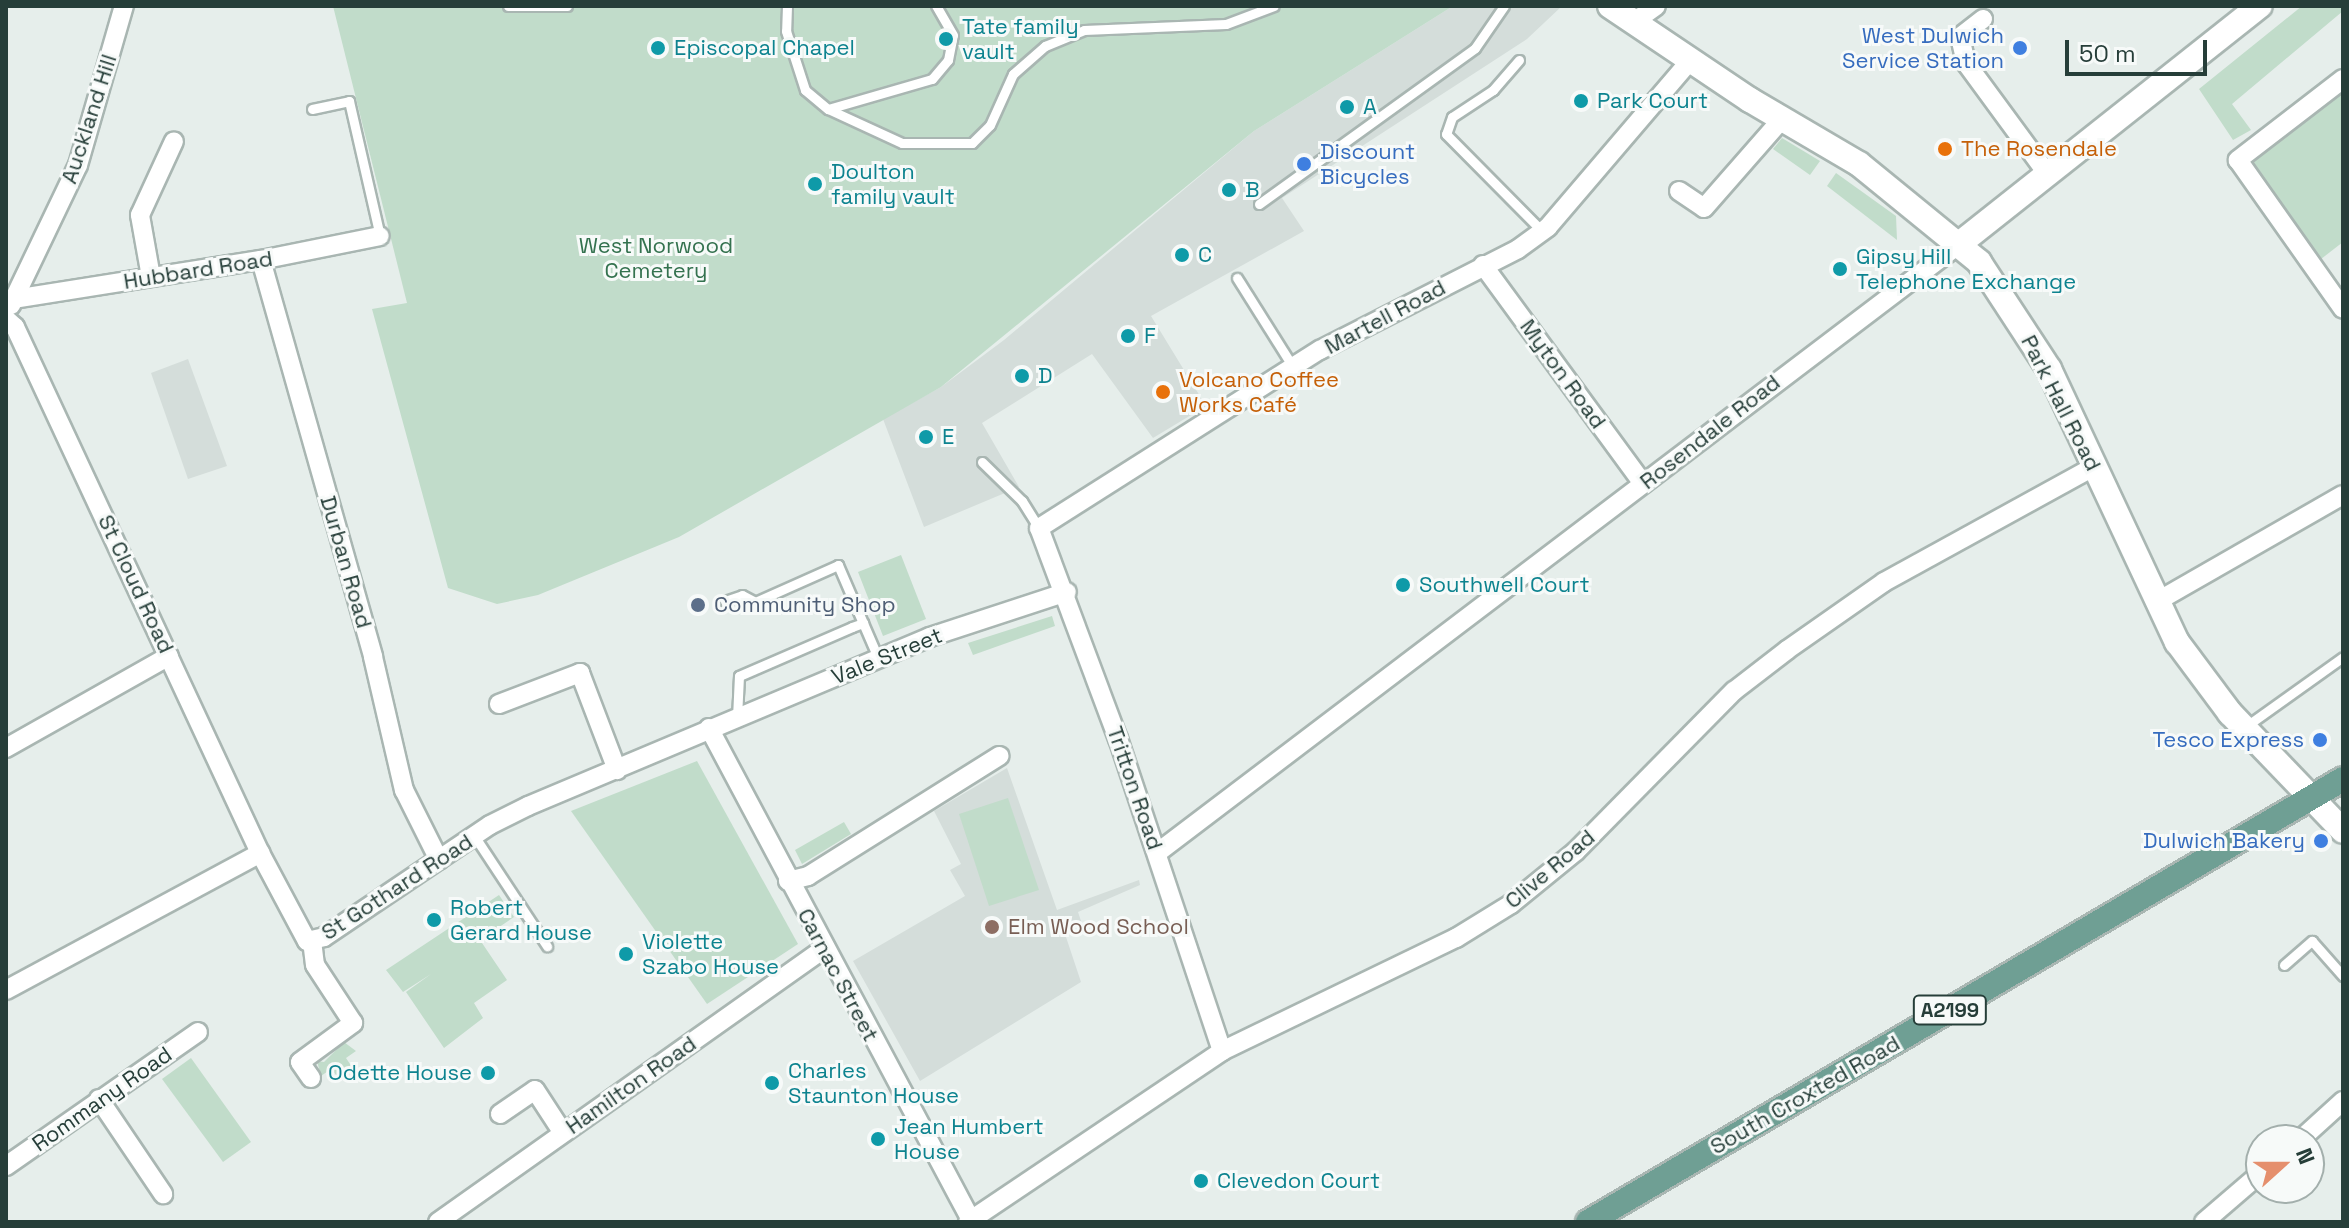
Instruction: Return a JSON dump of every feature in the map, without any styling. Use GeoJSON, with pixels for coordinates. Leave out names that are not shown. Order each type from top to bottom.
{"type":"FeatureCollection","features":[{"type":"Feature","properties":{"kind":"main road","name":"A2199"},"geometry":{"type":"LineString","coordinates":[[2313,799],[2343,779]]}},
{"type":"Feature","properties":{"kind":"main road","name":"South Croxted Road"},"geometry":{"type":"LineString","coordinates":[[1588,1222],[2313,799]]}},
{"type":"Feature","properties":{"kind":"street","name":"Auckland Hill"},"geometry":{"type":"LineString","coordinates":[[9,311],[78,165],[124,6]]}},
{"type":"Feature","properties":{"kind":"street","name":"Park Hall Road"},"geometry":{"type":"LineString","coordinates":[[1610,6],[1690,61],[1859,164],[1979,262],[2049,369],[2177,642],[2244,728],[2343,831]]}},
{"type":"Feature","properties":{"kind":"street"},"geometry":{"type":"LineString","coordinates":[[1634,22],[1656,6]]}},
{"type":"Feature","properties":{"kind":"street","name":"Rosendale Road"},"geometry":{"type":"LineString","coordinates":[[1157,853],[1958,245],[2046,172],[2260,6]]}},
{"type":"Feature","properties":{"kind":"street"},"geometry":{"type":"LineString","coordinates":[[1983,19],[1960,37],[1966,63],[2046,172]]}},
{"type":"Feature","properties":{"kind":"street","name":"Martell Road"},"geometry":{"type":"LineString","coordinates":[[1039,528],[1293,367],[1542,231],[1690,61]]}},
{"type":"Feature","properties":{"kind":"street"},"geometry":{"type":"LineString","coordinates":[[2342,307],[2238,160],[2343,79]]}},
{"type":"Feature","properties":{"kind":"street"},"geometry":{"type":"LineString","coordinates":[[1679,191],[1704,208],[1782,119]]}},
{"type":"Feature","properties":{"kind":"street"},"geometry":{"type":"LineString","coordinates":[[151,277],[140,215],[174,141]]}},
{"type":"Feature","properties":{"kind":"street","name":"Hubbard Road"},"geometry":{"type":"LineString","coordinates":[[9,311],[151,277],[261,260],[380,236]]}},
{"type":"Feature","properties":{"kind":"street","name":"Durban Road"},"geometry":{"type":"LineString","coordinates":[[261,260],[373,657],[404,790],[439,860]]}},
{"type":"Feature","properties":{"kind":"street","name":"Myton Road"},"geometry":{"type":"LineString","coordinates":[[1483,265],[1643,484]]}},
{"type":"Feature","properties":{"kind":"street","name":"St Cloud Road"},"geometry":{"type":"LineString","coordinates":[[9,311],[260,853]]}},
{"type":"Feature","properties":{"kind":"street","name":"Clive Road"},"geometry":{"type":"LineString","coordinates":[[970,1221],[1222,1051],[1456,938],[1511,904],[1576,851],[1734,691],[1787,650],[1897,574],[2095,466]]}},
{"type":"Feature","properties":{"kind":"street"},"geometry":{"type":"LineString","coordinates":[[2156,602],[2343,495]]}},
{"type":"Feature","properties":{"kind":"street","name":"Tritton Road"},"geometry":{"type":"LineString","coordinates":[[1039,528],[1067,592],[1222,1051]]}},
{"type":"Feature","properties":{"kind":"street","name":"Vale Street"},"geometry":{"type":"LineString","coordinates":[[709,728],[879,661],[930,637],[1067,592]]}},
{"type":"Feature","properties":{"kind":"street"},"geometry":{"type":"LineString","coordinates":[[6,748],[169,656]]}},
{"type":"Feature","properties":{"kind":"street"},"geometry":{"type":"LineString","coordinates":[[499,704],[580,673],[617,770]]}},
{"type":"Feature","properties":{"kind":"street","name":"St Gothard Road"},"geometry":{"type":"LineString","coordinates":[[260,853],[297,929],[312,942],[528,806],[709,728]]}},
{"type":"Feature","properties":{"kind":"street","name":"Carnac Street"},"geometry":{"type":"LineString","coordinates":[[709,728],[970,1221]]}},
{"type":"Feature","properties":{"kind":"street"},"geometry":{"type":"LineString","coordinates":[[788,881],[808,876],[999,756]]}},
{"type":"Feature","properties":{"kind":"street"},"geometry":{"type":"LineString","coordinates":[[6,990],[260,853]]}},
{"type":"Feature","properties":{"kind":"street"},"geometry":{"type":"LineString","coordinates":[[311,1078],[300,1062],[353,1023],[315,965],[312,942]]}},
{"type":"Feature","properties":{"kind":"street","name":"Hamilton Road"},"geometry":{"type":"LineString","coordinates":[[438,1222],[824,949]]}},
{"type":"Feature","properties":{"kind":"street","name":"Rommany Road"},"geometry":{"type":"LineString","coordinates":[[6,1166],[198,1032]]}},
{"type":"Feature","properties":{"kind":"street"},"geometry":{"type":"LineString","coordinates":[[500,1114],[535,1090],[563,1133]]}},
{"type":"Feature","properties":{"kind":"street"},"geometry":{"type":"LineString","coordinates":[[99,1099],[163,1194]]}},
{"type":"Feature","properties":{"kind":"street"},"geometry":{"type":"LineString","coordinates":[[2318,1124],[2343,1101]]}},
{"type":"Feature","properties":{"kind":"street"},"geometry":{"type":"LineString","coordinates":[[2204,1222],[2245,1187]]}},
{"type":"Feature","properties":{"kind":"lane"},"geometry":{"type":"LineString","coordinates":[[508,6],[567,6]]}},
{"type":"Feature","properties":{"kind":"lane"},"geometry":{"type":"LineString","coordinates":[[787,6],[786,31],[805,90],[828,109],[902,143],[972,143],[990,125],[1013,74],[1045,46],[1084,30],[1226,24],[1274,6]]}},
{"type":"Feature","properties":{"kind":"lane"},"geometry":{"type":"LineString","coordinates":[[828,109],[932,79],[948,60],[953,35],[936,6]]}},
{"type":"Feature","properties":{"kind":"lane"},"geometry":{"type":"LineString","coordinates":[[1259,204],[1475,48],[1504,6]]}},
{"type":"Feature","properties":{"kind":"lane"},"geometry":{"type":"LineString","coordinates":[[1519,60],[1493,90],[1452,117],[1446,134],[1542,231]]}},
{"type":"Feature","properties":{"kind":"lane"},"geometry":{"type":"LineString","coordinates":[[312,109],[349,101],[380,236]]}},
{"type":"Feature","properties":{"kind":"lane"},"geometry":{"type":"LineString","coordinates":[[1237,278],[1293,367]]}},
{"type":"Feature","properties":{"kind":"lane"},"geometry":{"type":"LineString","coordinates":[[982,462],[1022,501],[1039,528]]}},
{"type":"Feature","properties":{"kind":"lane"},"geometry":{"type":"LineString","coordinates":[[725,601],[742,595],[755,602],[838,565],[879,661]]}},
{"type":"Feature","properties":{"kind":"lane"},"geometry":{"type":"LineString","coordinates":[[737,718],[739,676],[863,623]]}},
{"type":"Feature","properties":{"kind":"lane"},"geometry":{"type":"LineString","coordinates":[[2244,728],[2343,657]]}},
{"type":"Feature","properties":{"kind":"lane"},"geometry":{"type":"LineString","coordinates":[[475,837],[547,946]]}},
{"type":"Feature","properties":{"kind":"lane"},"geometry":{"type":"LineString","coordinates":[[2284,965],[2312,941],[2343,976]]}},
{"type":"Feature","properties":{"kind":"shaded area"},"geometry":{"type":"Polygon","coordinates":[[[1453,6],[1562,6],[1527,39],[1282,198],[1304,231],[1151,316],[1206,406],[1153,438],[1092,354],[982,423],[1019,487],[924,527],[883,419],[941,387],[1004,340],[1254,131],[1453,6]]]}},
{"type":"Feature","properties":{"kind":"shaded area"},"geometry":{"type":"Polygon","coordinates":[[[188,359],[227,466],[188,479],[151,373],[188,359]]]}},
{"type":"Feature","properties":{"kind":"shaded area","name":"Elm Wood School"},"geometry":{"type":"Polygon","coordinates":[[[1007,768],[1057,910],[1139,880],[1140,885],[1078,912],[1082,924],[1064,931],[1081,982],[920,1081],[853,961],[965,896],[950,870],[961,864],[934,811],[1007,768]]]}},
{"type":"Feature","properties":{"kind":"green space","name":"West Norwood Cemetery"},"geometry":{"type":"Polygon","coordinates":[[[333,6],[1453,6],[1254,131],[941,387],[679,537],[538,595],[497,604],[448,588],[372,309],[407,303],[333,6]]]}},
{"type":"Feature","properties":{"kind":"green space"},"geometry":{"type":"Polygon","coordinates":[[[2302,6],[2343,6],[2343,11],[2232,104],[2251,130],[2233,140],[2199,89],[2302,6]]]}},
{"type":"Feature","properties":{"kind":"green space"},"geometry":{"type":"Polygon","coordinates":[[[2343,79],[2343,242],[2312,266],[2238,160],[2343,79]]]}},
{"type":"Feature","properties":{"kind":"green space"},"geometry":{"type":"Polygon","coordinates":[[[1782,138],[1820,161],[1810,175],[1773,149],[1782,138]]]}},
{"type":"Feature","properties":{"kind":"green space"},"geometry":{"type":"Polygon","coordinates":[[[1836,173],[1896,216],[1897,240],[1827,186],[1836,173]]]}},
{"type":"Feature","properties":{"kind":"green space"},"geometry":{"type":"Polygon","coordinates":[[[901,555],[926,619],[883,636],[858,572],[901,555]]]}},
{"type":"Feature","properties":{"kind":"green space"},"geometry":{"type":"Polygon","coordinates":[[[1052,616],[1055,626],[973,655],[968,643],[1052,616]]]}},
{"type":"Feature","properties":{"kind":"green space"},"geometry":{"type":"Polygon","coordinates":[[[697,761],[798,944],[707,1004],[571,811],[697,761]]]}},
{"type":"Feature","properties":{"kind":"green space"},"geometry":{"type":"Polygon","coordinates":[[[1008,798],[1039,890],[989,906],[959,814],[1008,798]]]}},
{"type":"Feature","properties":{"kind":"green space"},"geometry":{"type":"Polygon","coordinates":[[[844,822],[851,834],[802,864],[795,850],[844,822]]]}},
{"type":"Feature","properties":{"kind":"green space"},"geometry":{"type":"Polygon","coordinates":[[[499,895],[514,917],[480,940],[507,980],[474,1003],[483,1018],[444,1048],[406,992],[431,974],[403,992],[386,970],[499,895]]]}},
{"type":"Feature","properties":{"kind":"green space"},"geometry":{"type":"Polygon","coordinates":[[[344,1042],[356,1051],[346,1058],[352,1067],[338,1077],[331,1069],[321,1076],[317,1061],[324,1062],[344,1042]]]}},
{"type":"Feature","properties":{"kind":"green space"},"geometry":{"type":"Polygon","coordinates":[[[191,1058],[251,1142],[223,1162],[162,1079],[191,1058]]]}},
{"type":"Feature","properties":{"kind":"place","name":"Tate family vault"},"geometry":{"type":"Point","coordinates":[946,39]}},
{"type":"Feature","properties":{"kind":"place","name":"Episcopal Chapel"},"geometry":{"type":"Point","coordinates":[658,48]}},
{"type":"Feature","properties":{"kind":"place","name":"West Dulwich Service Station"},"geometry":{"type":"Point","coordinates":[2020,48]}},
{"type":"Feature","properties":{"kind":"place","name":"Park Court"},"geometry":{"type":"Point","coordinates":[1581,101]}},
{"type":"Feature","properties":{"kind":"place","name":"A"},"geometry":{"type":"Point","coordinates":[1347,107]}},
{"type":"Feature","properties":{"kind":"place","name":"The Rosendale"},"geometry":{"type":"Point","coordinates":[1945,149]}},
{"type":"Feature","properties":{"kind":"place","name":"Discount Bicycles"},"geometry":{"type":"Point","coordinates":[1304,164]}},
{"type":"Feature","properties":{"kind":"place","name":"Doulton family vault"},"geometry":{"type":"Point","coordinates":[815,184]}},
{"type":"Feature","properties":{"kind":"place","name":"B"},"geometry":{"type":"Point","coordinates":[1229,190]}},
{"type":"Feature","properties":{"kind":"place","name":"C"},"geometry":{"type":"Point","coordinates":[1182,255]}},
{"type":"Feature","properties":{"kind":"place","name":"Gipsy Hill Telephone Exchange"},"geometry":{"type":"Point","coordinates":[1840,269]}},
{"type":"Feature","properties":{"kind":"place","name":"F"},"geometry":{"type":"Point","coordinates":[1128,336]}},
{"type":"Feature","properties":{"kind":"place","name":"D"},"geometry":{"type":"Point","coordinates":[1022,376]}},
{"type":"Feature","properties":{"kind":"place","name":"Volcano Coffee Works Café"},"geometry":{"type":"Point","coordinates":[1163,392]}},
{"type":"Feature","properties":{"kind":"place","name":"E"},"geometry":{"type":"Point","coordinates":[926,437]}},
{"type":"Feature","properties":{"kind":"place","name":"Southwell Court"},"geometry":{"type":"Point","coordinates":[1403,585]}},
{"type":"Feature","properties":{"kind":"place","name":"Community Shop"},"geometry":{"type":"Point","coordinates":[698,605]}},
{"type":"Feature","properties":{"kind":"place","name":"Tesco Express"},"geometry":{"type":"Point","coordinates":[2320,740]}},
{"type":"Feature","properties":{"kind":"place","name":"Dulwich Bakery"},"geometry":{"type":"Point","coordinates":[2321,841]}},
{"type":"Feature","properties":{"kind":"place","name":"Robert Gerard House"},"geometry":{"type":"Point","coordinates":[434,920]}},
{"type":"Feature","properties":{"kind":"place","name":"Elm Wood School"},"geometry":{"type":"Point","coordinates":[992,927]}},
{"type":"Feature","properties":{"kind":"place","name":"Violette Szabo House"},"geometry":{"type":"Point","coordinates":[626,954]}},
{"type":"Feature","properties":{"kind":"place","name":"Odette House"},"geometry":{"type":"Point","coordinates":[488,1073]}},
{"type":"Feature","properties":{"kind":"place","name":"Charles Staunton House"},"geometry":{"type":"Point","coordinates":[772,1083]}},
{"type":"Feature","properties":{"kind":"place","name":"Jean Humbert House"},"geometry":{"type":"Point","coordinates":[878,1139]}},
{"type":"Feature","properties":{"kind":"place","name":"Clevedon Court"},"geometry":{"type":"Point","coordinates":[1201,1181]}}]}
